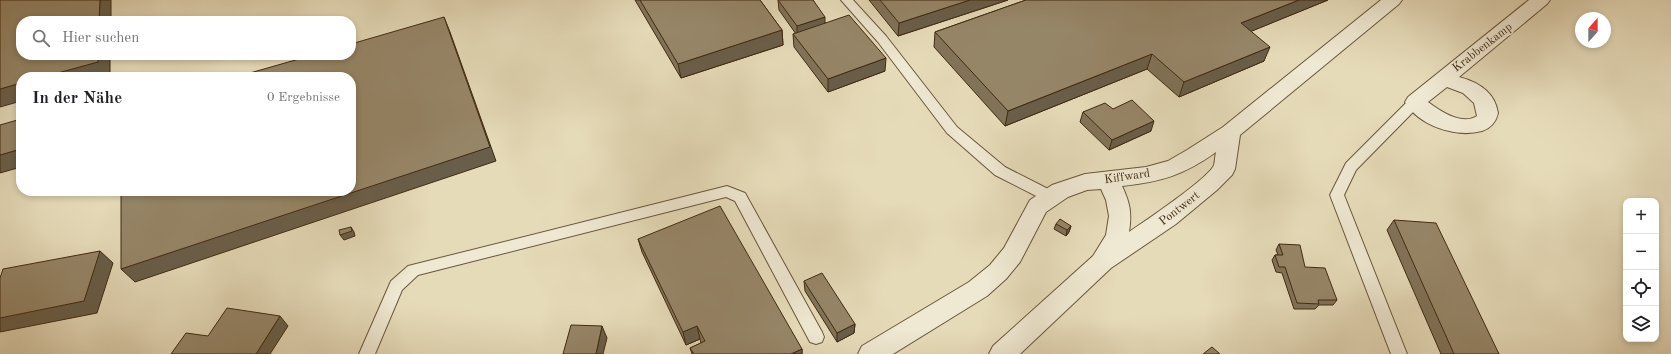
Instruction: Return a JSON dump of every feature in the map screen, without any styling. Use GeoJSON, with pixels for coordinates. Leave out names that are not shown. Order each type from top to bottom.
{"type":"FeatureCollection","features":[{"type":"Feature","properties":{"kind":"street","name":"Kiffward"},"geometry":{"type":"LineString","coordinates":[[871,354],[978,289],[998,272],[1012,255],[1038,206],[1051,197],[1060,191],[1085,182],[1146,175],[1175,166],[1195,156],[1230,132],[1393,0]]}},
{"type":"Feature","properties":{"kind":"street","name":"Krabbenkamp"},"geometry":{"type":"LineString","coordinates":[[1442,79],[1464,86],[1482,99],[1487,107],[1488,115],[1484,121],[1476,125],[1468,126],[1448,124],[1436,118],[1415,102],[1442,79],[1541,0]]}},
{"type":"Feature","properties":{"kind":"street","name":"Pontwert"},"geometry":{"type":"LineString","coordinates":[[1002,354],[1101,263],[1168,218],[1219,174],[1224,169],[1230,132]]}},
{"type":"Feature","properties":{"kind":"street","name":"Pontwert"},"geometry":{"type":"LineString","coordinates":[[1101,263],[1117,236],[1120,216],[1117,200],[1108,179]]}},
{"type":"Feature","properties":{"kind":"lane"},"geometry":{"type":"LineString","coordinates":[[848,0],[882,39],[952,130],[1000,171],[1051,197]]}},
{"type":"Feature","properties":{"kind":"lane"},"geometry":{"type":"LineString","coordinates":[[1399,354],[1337,195],[1351,167],[1415,102]]}},
{"type":"Feature","properties":{"kind":"lane"},"geometry":{"type":"LineString","coordinates":[[367,354],[396,286],[413,270],[727,191],[740,197],[816,337]]}},
{"type":"Feature","properties":{"kind":"building"},"geometry":{"type":"Polygon","coordinates":[[[0,0],[100,0],[99,16],[16,16],[16,60],[98,60],[98,62],[61,72],[16,72],[16,84],[0,89],[0,0]]]}},
{"type":"Feature","properties":{"kind":"building"},"geometry":{"type":"Polygon","coordinates":[[[640,0],[760,0],[782,30],[678,64],[640,0]]]}},
{"type":"Feature","properties":{"kind":"building"},"geometry":{"type":"Polygon","coordinates":[[[778,0],[813,0],[825,17],[797,26],[778,0]]]}},
{"type":"Feature","properties":{"kind":"building"},"geometry":{"type":"Polygon","coordinates":[[[880,0],[970,0],[899,23],[880,0]]]}},
{"type":"Feature","properties":{"kind":"building"},"geometry":{"type":"Polygon","coordinates":[[[1026,0],[1299,0],[1241,23],[1270,47],[1184,82],[1152,54],[1008,111],[935,32],[1026,0]]]}},
{"type":"Feature","properties":{"kind":"building"},"geometry":{"type":"Polygon","coordinates":[[[849,15],[886,58],[828,79],[793,34],[849,15]]]}},
{"type":"Feature","properties":{"kind":"building"},"geometry":{"type":"Polygon","coordinates":[[[444,17],[490,147],[356,191],[356,72],[254,72],[296,60],[356,60],[356,43],[444,17]]]}},
{"type":"Feature","properties":{"kind":"building"},"geometry":{"type":"Polygon","coordinates":[[[1132,100],[1154,121],[1112,140],[1083,112],[1105,103],[1113,109],[1132,100]]]}},
{"type":"Feature","properties":{"kind":"building"},"geometry":{"type":"Polygon","coordinates":[[[16,120],[16,150],[0,155],[0,125],[16,120]]]}},
{"type":"Feature","properties":{"kind":"building"},"geometry":{"type":"Polygon","coordinates":[[[121,196],[342,196],[121,269],[121,196]]]}},
{"type":"Feature","properties":{"kind":"building"},"geometry":{"type":"Polygon","coordinates":[[[720,206],[802,349],[791,354],[694,354],[690,348],[705,341],[697,326],[683,332],[638,239],[720,206]]]}},
{"type":"Feature","properties":{"kind":"building"},"geometry":{"type":"Polygon","coordinates":[[[1060,219],[1071,226],[1067,230],[1056,224],[1060,219]]]}},
{"type":"Feature","properties":{"kind":"building"},"geometry":{"type":"Polygon","coordinates":[[[1394,220],[1436,223],[1499,354],[1454,354],[1394,220]]]}},
{"type":"Feature","properties":{"kind":"building"},"geometry":{"type":"Polygon","coordinates":[[[351,227],[352,231],[340,235],[339,230],[351,227]]]}},
{"type":"Feature","properties":{"kind":"building"},"geometry":{"type":"Polygon","coordinates":[[[1279,244],[1300,245],[1305,267],[1325,268],[1337,300],[1318,300],[1319,304],[1297,303],[1285,267],[1279,267],[1275,255],[1283,255],[1279,244]]]}},
{"type":"Feature","properties":{"kind":"building"},"geometry":{"type":"Polygon","coordinates":[[[100,251],[84,301],[0,318],[0,278],[3,269],[100,251]]]}},
{"type":"Feature","properties":{"kind":"building"},"geometry":{"type":"Polygon","coordinates":[[[822,273],[855,324],[837,333],[804,281],[822,273]]]}},
{"type":"Feature","properties":{"kind":"building"},"geometry":{"type":"Polygon","coordinates":[[[227,308],[280,316],[256,354],[171,354],[186,333],[208,336],[227,308]]]}},
{"type":"Feature","properties":{"kind":"building"},"geometry":{"type":"Polygon","coordinates":[[[571,325],[602,326],[596,354],[563,354],[571,325]]]}},
{"type":"Feature","properties":{"kind":"building"},"geometry":{"type":"Polygon","coordinates":[[[1212,347],[1220,354],[1203,354],[1212,347]]]}}]}
